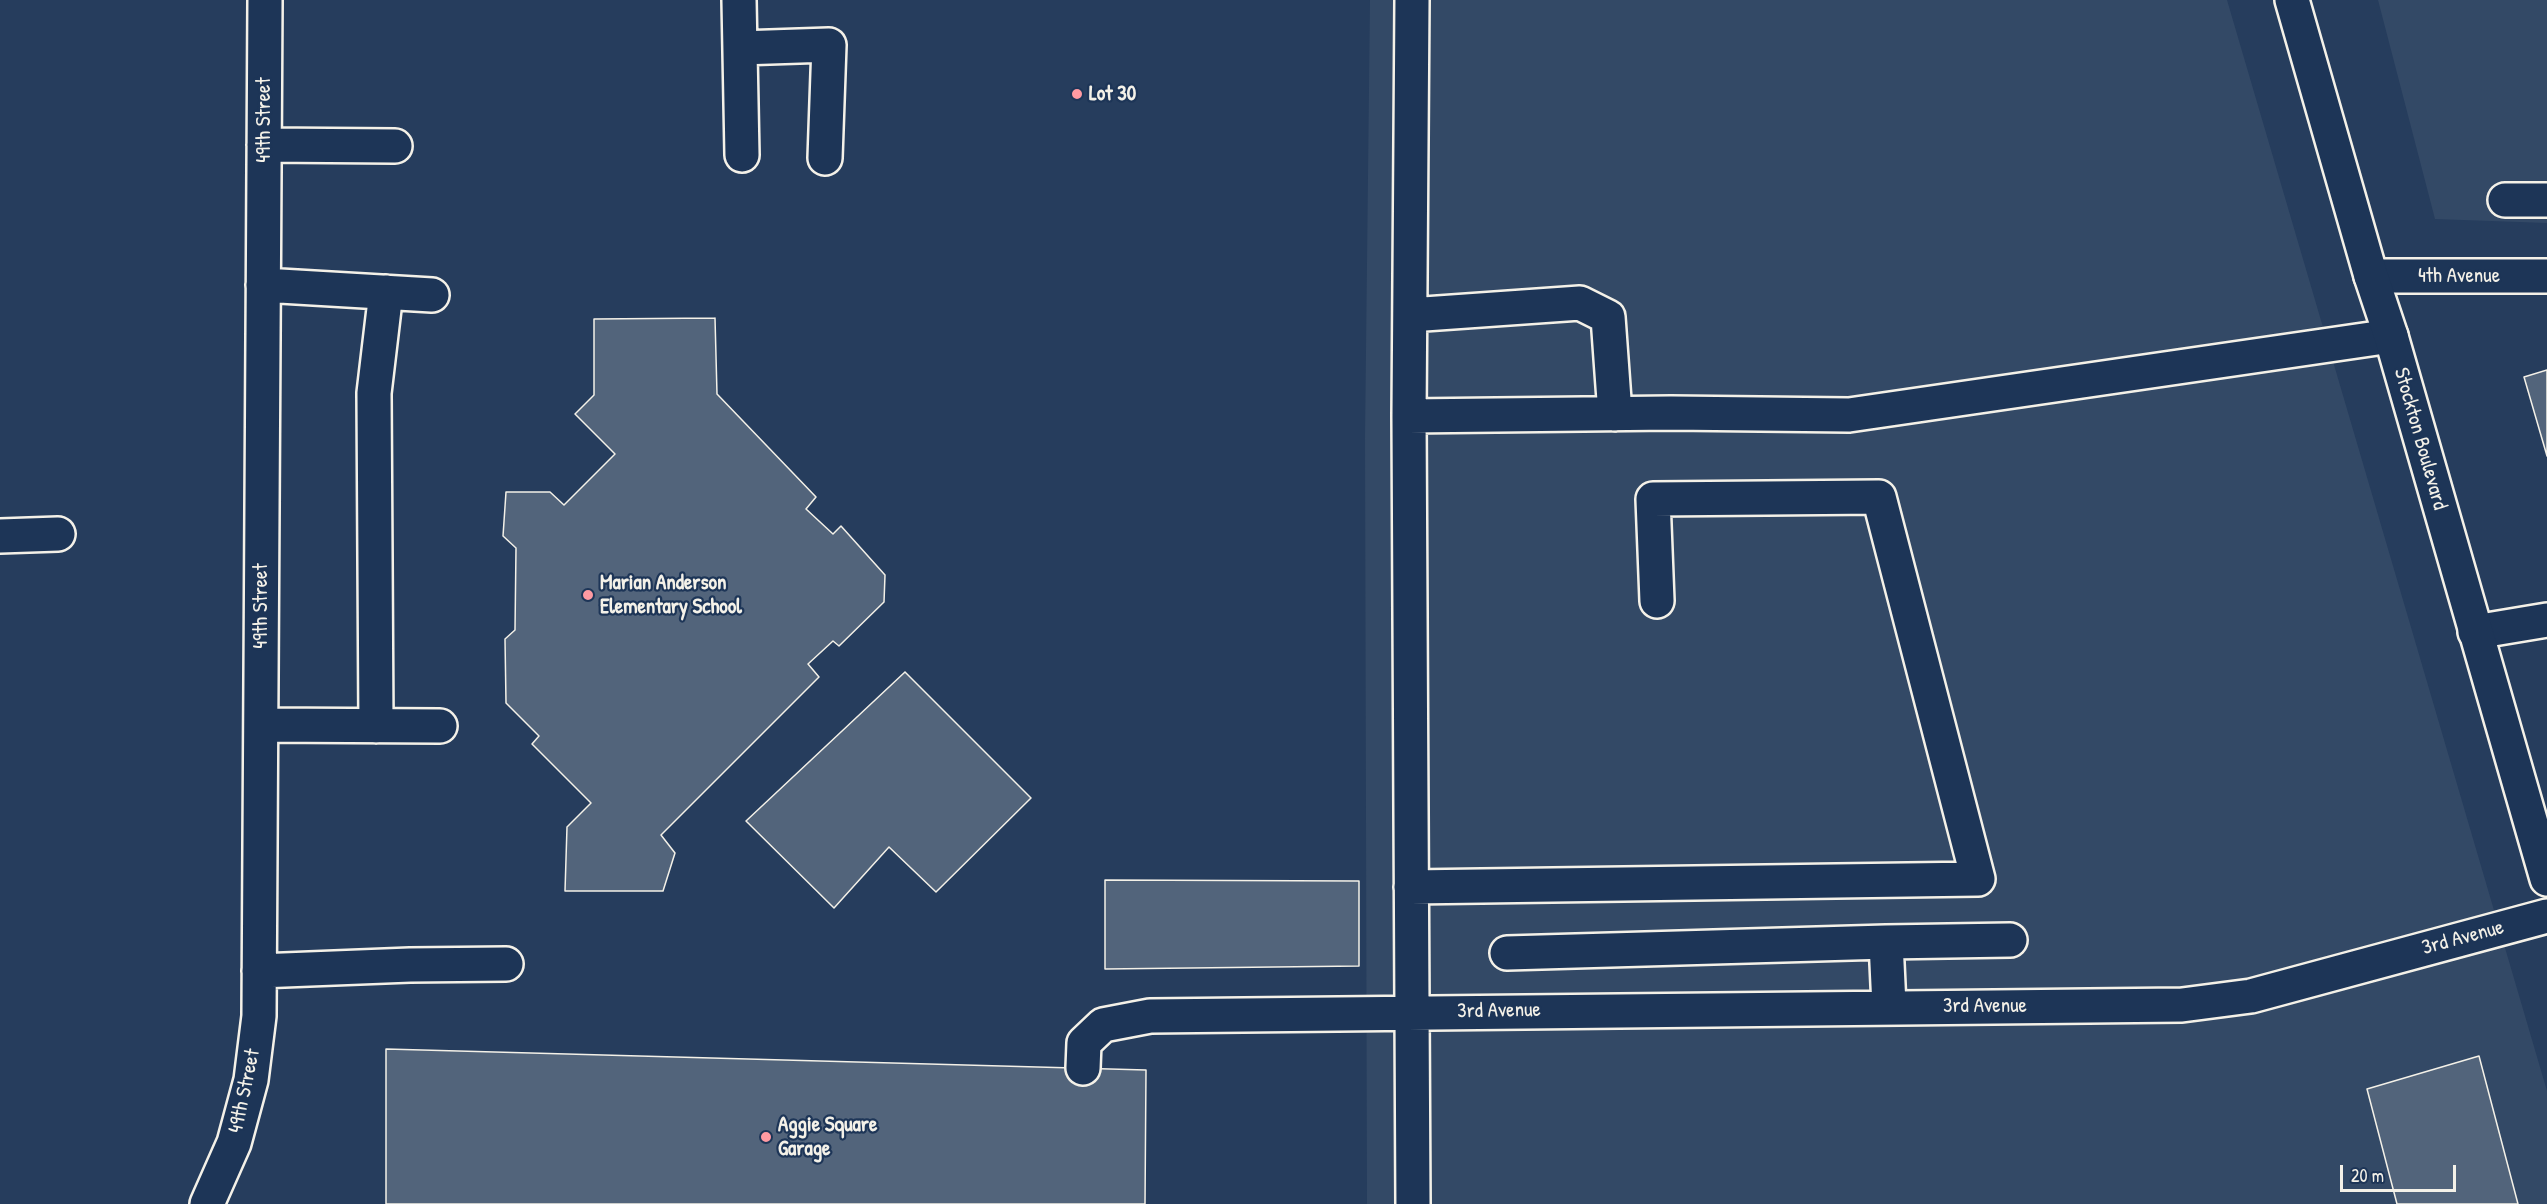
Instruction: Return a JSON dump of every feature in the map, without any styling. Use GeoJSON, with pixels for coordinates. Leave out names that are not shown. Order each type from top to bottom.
{"type":"FeatureCollection","features":[{"type":"Feature","properties":{"kind":"street","name":"49th Street"},"geometry":{"type":"LineString","coordinates":[[207,1204],[234,1143],[251,1080],[259,1016],[265,0]]}},
{"type":"Feature","properties":{"kind":"street"},"geometry":{"type":"LineString","coordinates":[[739,0],[742,155]]}},
{"type":"Feature","properties":{"kind":"street"},"geometry":{"type":"LineString","coordinates":[[1412,0],[1409,416],[1413,1204]]}},
{"type":"Feature","properties":{"kind":"street","name":"Stockton Boulevard"},"geometry":{"type":"LineString","coordinates":[[2292,0],[2547,879]]}},
{"type":"Feature","properties":{"kind":"street"},"geometry":{"type":"LineString","coordinates":[[740,48],[829,45],[825,158]]}},
{"type":"Feature","properties":{"kind":"street"},"geometry":{"type":"LineString","coordinates":[[264,146],[395,146]]}},
{"type":"Feature","properties":{"kind":"street"},"geometry":{"type":"LineString","coordinates":[[2505,200],[2547,200]]}},
{"type":"Feature","properties":{"kind":"street","name":"4th Avenue"},"geometry":{"type":"LineString","coordinates":[[2371,276],[2547,276]]}},
{"type":"Feature","properties":{"kind":"street"},"geometry":{"type":"LineString","coordinates":[[263,285],[432,295]]}},
{"type":"Feature","properties":{"kind":"street"},"geometry":{"type":"LineString","coordinates":[[376,726],[374,393],[386,292]]}},
{"type":"Feature","properties":{"kind":"street"},"geometry":{"type":"LineString","coordinates":[[1410,315],[1580,303],[1608,317],[1615,414]]}},
{"type":"Feature","properties":{"kind":"street"},"geometry":{"type":"LineString","coordinates":[[1409,416],[1849,415],[2391,336]]}},
{"type":"Feature","properties":{"kind":"street"},"geometry":{"type":"LineString","coordinates":[[1411,887],[1978,879],[1879,496],[1653,499],[1657,601]]}},
{"type":"Feature","properties":{"kind":"street"},"geometry":{"type":"LineString","coordinates":[[0,536],[58,534]]}},
{"type":"Feature","properties":{"kind":"street"},"geometry":{"type":"LineString","coordinates":[[2475,632],[2547,620]]}},
{"type":"Feature","properties":{"kind":"street"},"geometry":{"type":"LineString","coordinates":[[261,725],[440,726]]}},
{"type":"Feature","properties":{"kind":"street","name":"3rd Avenue"},"geometry":{"type":"LineString","coordinates":[[1083,1068],[1084,1043],[1103,1025],[1150,1016],[1889,1006],[2182,1005],[2251,996],[2547,916]]}},
{"type":"Feature","properties":{"kind":"street"},"geometry":{"type":"LineString","coordinates":[[1507,954],[2010,940]]}},
{"type":"Feature","properties":{"kind":"street"},"geometry":{"type":"LineString","coordinates":[[1886,942],[1889,1006]]}},
{"type":"Feature","properties":{"kind":"street"},"geometry":{"type":"LineString","coordinates":[[259,971],[506,964]]}},
{"type":"Feature","properties":{"kind":"shaded area"},"geometry":{"type":"Polygon","coordinates":[[[1370,0],[2227,0],[2547,1091],[2547,1204],[1367,1204],[1365,438],[1370,0]]]}},
{"type":"Feature","properties":{"kind":"shaded area"},"geometry":{"type":"Polygon","coordinates":[[[2378,0],[2547,0],[2547,223],[2435,219],[2378,0]]]}},
{"type":"Feature","properties":{"kind":"building"},"geometry":{"type":"Polygon","coordinates":[[[715,318],[717,394],[816,497],[806,509],[833,534],[841,526],[885,575],[884,602],[839,646],[833,641],[808,664],[819,677],[661,835],[675,853],[663,891],[565,891],[567,827],[591,803],[532,744],[539,736],[506,703],[505,639],[515,630],[516,548],[503,536],[506,492],[550,492],[564,505],[615,454],[575,414],[594,395],[594,319],[715,318]]]}},
{"type":"Feature","properties":{"kind":"building"},"geometry":{"type":"Polygon","coordinates":[[[2547,370],[2547,456],[2524,377],[2547,370]]]}},
{"type":"Feature","properties":{"kind":"building"},"geometry":{"type":"Polygon","coordinates":[[[905,672],[1031,798],[936,892],[889,847],[834,908],[746,821],[905,672]]]}},
{"type":"Feature","properties":{"kind":"building"},"geometry":{"type":"Polygon","coordinates":[[[1105,880],[1359,881],[1359,966],[1105,969],[1105,880]]]}},
{"type":"Feature","properties":{"kind":"building","name":"Aggie Square Garage"},"geometry":{"type":"Polygon","coordinates":[[[386,1049],[1146,1070],[1145,1204],[386,1204],[386,1049]]]}},
{"type":"Feature","properties":{"kind":"building"},"geometry":{"type":"Polygon","coordinates":[[[2479,1056],[2518,1204],[2397,1204],[2367,1089],[2479,1056]]]}},
{"type":"Feature","properties":{"kind":"place","name":"Lot 30"},"geometry":{"type":"Point","coordinates":[1077,94]}},
{"type":"Feature","properties":{"kind":"place","name":"Marian Anderson Elementary School"},"geometry":{"type":"Point","coordinates":[588,595]}},
{"type":"Feature","properties":{"kind":"place","name":"Aggie Square Garage"},"geometry":{"type":"Point","coordinates":[766,1137]}}]}
